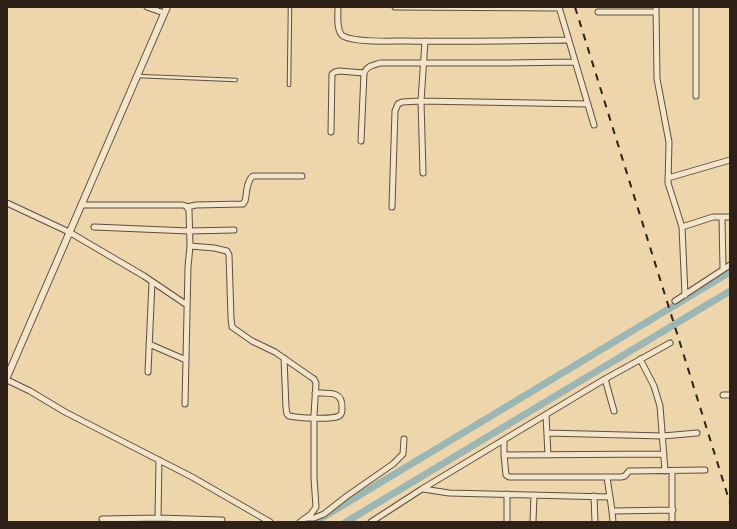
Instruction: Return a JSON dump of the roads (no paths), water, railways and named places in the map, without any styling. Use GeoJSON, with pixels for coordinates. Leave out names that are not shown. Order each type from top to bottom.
{"type":"FeatureCollection","features":[{"type":"Feature","properties":{"kind":"street"},"geometry":{"type":"LineString","coordinates":[[147,7],[166,10],[7,378],[65,412],[192,477],[270,522]]}},
{"type":"Feature","properties":{"kind":"street"},"geometry":{"type":"LineString","coordinates":[[338,7],[339,30],[344,36],[356,40],[425,42],[568,40]]}},
{"type":"Feature","properties":{"kind":"street"},"geometry":{"type":"LineString","coordinates":[[395,7],[559,8],[594,125]]}},
{"type":"Feature","properties":{"kind":"street"},"geometry":{"type":"LineString","coordinates":[[696,7],[696,96]]}},
{"type":"Feature","properties":{"kind":"street"},"geometry":{"type":"LineString","coordinates":[[598,12],[656,10],[657,79],[669,142],[668,183],[682,227],[685,295]]}},
{"type":"Feature","properties":{"kind":"street"},"geometry":{"type":"LineString","coordinates":[[423,173],[421,101],[425,42]]}},
{"type":"Feature","properties":{"kind":"street"},"geometry":{"type":"LineString","coordinates":[[361,141],[364,73],[366,68],[380,63],[424,64],[575,62]]}},
{"type":"Feature","properties":{"kind":"street"},"geometry":{"type":"LineString","coordinates":[[331,132],[332,74],[338,71],[364,73]]}},
{"type":"Feature","properties":{"kind":"street"},"geometry":{"type":"LineString","coordinates":[[392,207],[395,111],[398,104],[402,102],[421,101],[588,104]]}},
{"type":"Feature","properties":{"kind":"street"},"geometry":{"type":"LineString","coordinates":[[668,178],[730,160]]}},
{"type":"Feature","properties":{"kind":"street"},"geometry":{"type":"LineString","coordinates":[[81,205],[183,205],[187,207],[196,205],[243,204],[245,201],[248,183],[250,178],[253,176],[302,176]]}},
{"type":"Feature","properties":{"kind":"street"},"geometry":{"type":"LineString","coordinates":[[7,203],[69,232],[187,305]]}},
{"type":"Feature","properties":{"kind":"street"},"geometry":{"type":"LineString","coordinates":[[185,404],[190,246],[189,210],[187,207]]}},
{"type":"Feature","properties":{"kind":"street"},"geometry":{"type":"LineString","coordinates":[[682,227],[713,217],[730,217]]}},
{"type":"Feature","properties":{"kind":"street"},"geometry":{"type":"LineString","coordinates":[[722,217],[723,269]]}},
{"type":"Feature","properties":{"kind":"street"},"geometry":{"type":"LineString","coordinates":[[94,227],[189,231],[234,230]]}},
{"type":"Feature","properties":{"kind":"street"},"geometry":{"type":"LineString","coordinates":[[190,246],[214,248],[227,251],[229,255],[232,327],[284,358],[314,379],[316,384],[314,418],[314,478],[316,507],[311,514],[300,522]]}},
{"type":"Feature","properties":{"kind":"street"},"geometry":{"type":"LineString","coordinates":[[675,301],[723,269],[730,266]]}},
{"type":"Feature","properties":{"kind":"street"},"geometry":{"type":"LineString","coordinates":[[148,372],[152,282]]}},
{"type":"Feature","properties":{"kind":"street"},"geometry":{"type":"LineString","coordinates":[[371,522],[422,489],[605,379],[670,342]]}},
{"type":"Feature","properties":{"kind":"street"},"geometry":{"type":"LineString","coordinates":[[149,344],[186,360]]}},
{"type":"Feature","properties":{"kind":"street"},"geometry":{"type":"LineString","coordinates":[[284,358],[287,414],[294,417],[332,418],[338,417],[342,413],[342,401],[340,397],[332,394],[315,393]]}},
{"type":"Feature","properties":{"kind":"street"},"geometry":{"type":"LineString","coordinates":[[640,359],[654,386],[660,406],[665,471]]}},
{"type":"Feature","properties":{"kind":"street"},"geometry":{"type":"LineString","coordinates":[[605,379],[614,411]]}},
{"type":"Feature","properties":{"kind":"street"},"geometry":{"type":"LineString","coordinates":[[723,395],[730,395]]}},
{"type":"Feature","properties":{"kind":"street"},"geometry":{"type":"LineString","coordinates":[[546,415],[548,455]]}},
{"type":"Feature","properties":{"kind":"street"},"geometry":{"type":"LineString","coordinates":[[547,433],[663,436],[697,433]]}},
{"type":"Feature","properties":{"kind":"street"},"geometry":{"type":"LineString","coordinates":[[306,518],[314,518],[324,514],[393,464],[403,454],[404,439]]}},
{"type":"Feature","properties":{"kind":"street"},"geometry":{"type":"LineString","coordinates":[[504,440],[506,475],[509,477],[607,477],[624,476],[629,471],[705,470]]}},
{"type":"Feature","properties":{"kind":"street"},"geometry":{"type":"LineString","coordinates":[[504,455],[664,454]]}},
{"type":"Feature","properties":{"kind":"street"},"geometry":{"type":"LineString","coordinates":[[158,518],[159,460]]}},
{"type":"Feature","properties":{"kind":"street"},"geometry":{"type":"LineString","coordinates":[[672,471],[672,522]]}},
{"type":"Feature","properties":{"kind":"street"},"geometry":{"type":"LineString","coordinates":[[607,477],[609,497],[613,511],[613,522]]}},
{"type":"Feature","properties":{"kind":"street"},"geometry":{"type":"LineString","coordinates":[[422,489],[448,493],[609,497]]}},
{"type":"Feature","properties":{"kind":"street"},"geometry":{"type":"LineString","coordinates":[[507,494],[507,522]]}},
{"type":"Feature","properties":{"kind":"street"},"geometry":{"type":"LineString","coordinates":[[533,522],[534,494]]}},
{"type":"Feature","properties":{"kind":"street"},"geometry":{"type":"LineString","coordinates":[[594,496],[595,522]]}},
{"type":"Feature","properties":{"kind":"street"},"geometry":{"type":"LineString","coordinates":[[613,511],[673,510]]}},
{"type":"Feature","properties":{"kind":"street"},"geometry":{"type":"LineString","coordinates":[[102,519],[158,518],[222,520]]}},
{"type":"Feature","properties":{"kind":"lane"},"geometry":{"type":"LineString","coordinates":[[288,85],[290,7]]}},
{"type":"Feature","properties":{"kind":"lane"},"geometry":{"type":"LineString","coordinates":[[137,76],[236,80]]}},
{"type":"Feature","properties":{"kind":"waterway"},"geometry":{"type":"LineString","coordinates":[[315,522],[730,272]]}},
{"type":"Feature","properties":{"kind":"waterway"},"geometry":{"type":"LineString","coordinates":[[346,522],[730,291]]}},
{"type":"Feature","properties":{"kind":"railway"},"geometry":{"type":"LineString","coordinates":[[575,7],[730,503]]}}]}
